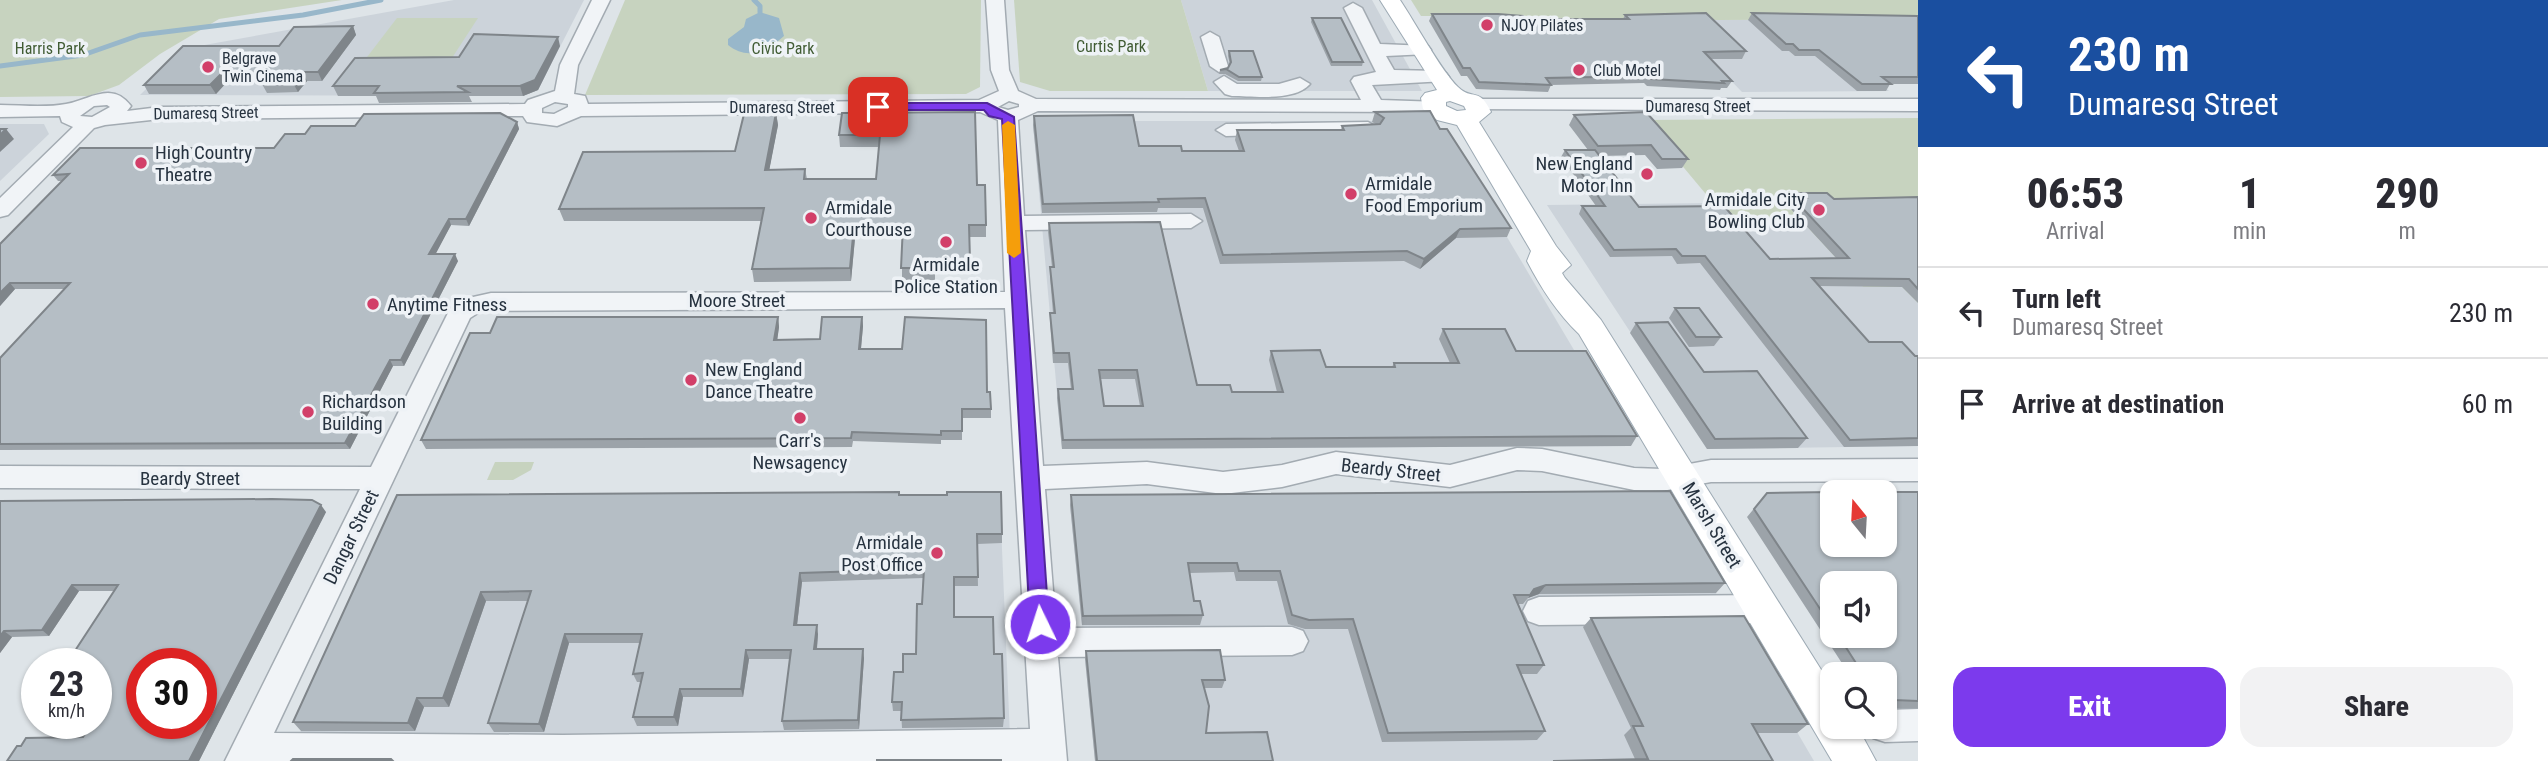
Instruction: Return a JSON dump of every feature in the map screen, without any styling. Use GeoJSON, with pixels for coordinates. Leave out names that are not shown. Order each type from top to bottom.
{"type":"FeatureCollection","features":[{"type":"Feature","properties":{"kind":"main road"},"geometry":{"type":"LineString","coordinates":[[1390,0],[1422,50],[1441,92],[1446,115],[1471,111]]}},
{"type":"Feature","properties":{"kind":"main road","name":"Marsh Street"},"geometry":{"type":"LineString","coordinates":[[1471,111],[1545,251],[1541,261],[1547,272],[1573,312],[1590,327],[1820,703]]}},
{"type":"Feature","properties":{"kind":"main road","name":"Marsh Street"},"geometry":{"type":"LineString","coordinates":[[1842,739],[1856,761]]}},
{"type":"Feature","properties":{"kind":"street"},"geometry":{"type":"LineString","coordinates":[[571,103],[569,65],[601,0]]}},
{"type":"Feature","properties":{"kind":"street"},"geometry":{"type":"LineString","coordinates":[[995,0],[1000,70],[1008,83],[1009,94]]}},
{"type":"Feature","properties":{"kind":"street"},"geometry":{"type":"LineString","coordinates":[[1353,8],[1387,76]]}},
{"type":"Feature","properties":{"kind":"street"},"geometry":{"type":"LineString","coordinates":[[1210,37],[1222,75],[1232,90],[1280,90],[1300,84]]}},
{"type":"Feature","properties":{"kind":"street"},"geometry":{"type":"LineString","coordinates":[[1374,51],[1422,50]]}},
{"type":"Feature","properties":{"kind":"street"},"geometry":{"type":"LineString","coordinates":[[1374,105],[1361,81],[1387,76],[1441,92]]}},
{"type":"Feature","properties":{"kind":"street"},"geometry":{"type":"LineString","coordinates":[[1030,105],[1025,114],[1008,117],[993,113],[987,106],[993,97],[1009,94],[1023,97],[1030,105],[1374,105],[1441,92]]}},
{"type":"Feature","properties":{"kind":"street","name":"Dumaresq Street"},"geometry":{"type":"LineString","coordinates":[[87,118],[98,100],[112,99],[120,103],[166,107],[428,105],[436,108],[531,110],[534,118],[548,121],[566,118],[571,103],[987,106]]}},
{"type":"Feature","properties":{"kind":"street"},"geometry":{"type":"LineString","coordinates":[[0,209],[87,118],[114,114],[120,103]]}},
{"type":"Feature","properties":{"kind":"street"},"geometry":{"type":"LineString","coordinates":[[1268,105],[1278,129]]}},
{"type":"Feature","properties":{"kind":"street","name":"Dumaresq Street"},"geometry":{"type":"LineString","coordinates":[[1471,111],[1918,105]]}},
{"type":"Feature","properties":{"kind":"street","name":"Dumaresq Street"},"geometry":{"type":"LineString","coordinates":[[0,111],[87,118],[160,113],[425,112],[436,108]]}},
{"type":"Feature","properties":{"kind":"street"},"geometry":{"type":"LineString","coordinates":[[245,756],[1048,754],[1017,300],[1008,117]]}},
{"type":"Feature","properties":{"kind":"street"},"geometry":{"type":"LineString","coordinates":[[1226,130],[1368,128]]}},
{"type":"Feature","properties":{"kind":"street"},"geometry":{"type":"LineString","coordinates":[[1013,222],[1191,221]]}},
{"type":"Feature","properties":{"kind":"street","name":"Moore Street"},"geometry":{"type":"LineString","coordinates":[[460,313],[473,304],[491,301],[1017,300]]}},
{"type":"Feature","properties":{"kind":"street","name":"Dangar Street"},"geometry":{"type":"LineString","coordinates":[[245,756],[460,313]]}},
{"type":"Feature","properties":{"kind":"street","name":"Beardy Street"},"geometry":{"type":"LineString","coordinates":[[1030,478],[1147,472],[1223,482],[1282,476],[1336,463],[1381,466],[1423,475],[1450,475],[1517,459],[1542,460],[1634,479],[1711,471],[1918,470]]}},
{"type":"Feature","properties":{"kind":"street","name":"Beardy Street"},"geometry":{"type":"LineString","coordinates":[[0,477],[379,478]]}},
{"type":"Feature","properties":{"kind":"street"},"geometry":{"type":"LineString","coordinates":[[1539,611],[1763,609]]}},
{"type":"Feature","properties":{"kind":"street"},"geometry":{"type":"LineString","coordinates":[[1041,643],[1292,641]]}},
{"type":"Feature","properties":{"kind":"street"},"geometry":{"type":"LineString","coordinates":[[1897,726],[1918,725]]}},
{"type":"Feature","properties":{"kind":"shaded area"},"geometry":{"type":"Polygon","coordinates":[[[454,0],[584,0],[538,90],[523,96],[140,95],[188,48],[454,0]]]}},
{"type":"Feature","properties":{"kind":"shaded area"},"geometry":{"type":"Polygon","coordinates":[[[1181,0],[1372,0],[1422,91],[1208,91],[1181,0]]]}},
{"type":"Feature","properties":{"kind":"shaded area"},"geometry":{"type":"Polygon","coordinates":[[[1672,20],[1807,20],[1889,91],[1742,92],[1672,20]]]}},
{"type":"Feature","properties":{"kind":"shaded area"},"geometry":{"type":"Polygon","coordinates":[[[1039,121],[1433,121],[1507,237],[1631,446],[1062,449],[1033,125],[1039,121]]]}},
{"type":"Feature","properties":{"kind":"shaded area"},"geometry":{"type":"Polygon","coordinates":[[[0,124],[44,124],[49,134],[0,181],[0,124]]]}},
{"type":"Feature","properties":{"kind":"shaded area"},"geometry":{"type":"Polygon","coordinates":[[[1714,203],[1726,217],[1798,217],[1863,287],[1902,287],[1918,303],[1918,446],[1707,449],[1547,205],[1714,203]]]}},
{"type":"Feature","properties":{"kind":"shaded area"},"geometry":{"type":"Polygon","coordinates":[[[1662,501],[1814,761],[1095,761],[1070,505],[1662,501]]]}},
{"type":"Feature","properties":{"kind":"shaded area"},"geometry":{"type":"Polygon","coordinates":[[[1000,502],[1010,737],[296,742],[403,504],[1000,502]]]}},
{"type":"Feature","properties":{"kind":"green space","name":"Harris Park"},"geometry":{"type":"Polygon","coordinates":[[[0,0],[342,0],[219,19],[160,54],[119,85],[89,96],[0,97],[0,0]]]}},
{"type":"Feature","properties":{"kind":"green space","name":"Civic Park"},"geometry":{"type":"Polygon","coordinates":[[[625,0],[981,0],[980,87],[966,94],[585,95],[625,0]]]}},
{"type":"Feature","properties":{"kind":"green space","name":"Curtis Park"},"geometry":{"type":"Polygon","coordinates":[[[1014,0],[1181,0],[1208,91],[1050,91],[1020,82],[1014,0]]]}},
{"type":"Feature","properties":{"kind":"green space"},"geometry":{"type":"Polygon","coordinates":[[[1411,0],[1918,0],[1918,19],[1495,21],[1492,16],[1421,16],[1411,0]]]}},
{"type":"Feature","properties":{"kind":"green space"},"geometry":{"type":"Polygon","coordinates":[[[397,18],[478,18],[450,61],[364,61],[397,18]]]}},
{"type":"Feature","properties":{"kind":"green space","name":"Armidale City Bowling Club"},"geometry":{"type":"Polygon","coordinates":[[[1918,118],[1918,303],[1902,287],[1863,287],[1798,217],[1725,217],[1644,120],[1918,118]]]}},
{"type":"Feature","properties":{"kind":"green space"},"geometry":{"type":"Polygon","coordinates":[[[495,462],[534,462],[531,470],[513,480],[487,480],[495,462]]]}},
{"type":"Feature","properties":{"kind":"water"},"geometry":{"type":"Polygon","coordinates":[[[760,12],[779,18],[784,36],[757,52],[743,52],[728,45],[728,39],[744,27],[746,19],[760,12]]]}},
{"type":"Feature","properties":{"kind":"building"},"geometry":{"type":"Polygon","coordinates":[[[1706,13],[1746,51],[1704,52],[1732,81],[1722,81],[1724,83],[1651,79],[1648,76],[1546,78],[1551,85],[1479,82],[1470,68],[1463,68],[1432,14],[1498,14],[1523,16],[1526,19],[1629,19],[1625,15],[1706,13]]]}},
{"type":"Feature","properties":{"kind":"building"},"geometry":{"type":"Polygon","coordinates":[[[1752,13],[1918,16],[1918,77],[1882,77],[1891,84],[1862,84],[1819,50],[1799,50],[1793,44],[1786,44],[1752,13]]]}},
{"type":"Feature","properties":{"kind":"building"},"geometry":{"type":"Polygon","coordinates":[[[1312,18],[1341,18],[1363,62],[1332,62],[1312,18]]]}},
{"type":"Feature","properties":{"kind":"building"},"geometry":{"type":"Polygon","coordinates":[[[353,26],[318,72],[302,72],[293,83],[262,84],[271,72],[222,73],[210,85],[144,85],[183,46],[279,46],[294,27],[353,26]]]}},
{"type":"Feature","properties":{"kind":"building"},"geometry":{"type":"Polygon","coordinates":[[[474,34],[558,37],[535,80],[520,86],[457,86],[468,92],[374,93],[379,86],[333,86],[355,58],[459,57],[474,34]]]}},
{"type":"Feature","properties":{"kind":"building"},"geometry":{"type":"Polygon","coordinates":[[[1229,51],[1253,51],[1262,77],[1239,77],[1226,69],[1220,70],[1228,68],[1231,62],[1229,51]]]}},
{"type":"Feature","properties":{"kind":"building","name":"Armidale Food Emporium"},"geometry":{"type":"Polygon","coordinates":[[[1430,111],[1440,129],[1447,129],[1511,228],[1460,229],[1424,259],[1407,251],[1223,255],[1205,198],[1158,199],[1159,202],[1043,204],[1034,116],[1133,115],[1139,146],[1181,146],[1182,151],[1244,151],[1237,130],[1344,130],[1342,126],[1380,124],[1384,118],[1375,112],[1430,111]]]}},
{"type":"Feature","properties":{"kind":"building"},"geometry":{"type":"Polygon","coordinates":[[[975,112],[977,185],[985,185],[986,225],[969,225],[970,260],[935,262],[935,268],[901,268],[903,225],[854,226],[850,268],[752,269],[764,208],[559,209],[583,152],[735,151],[744,114],[776,113],[765,170],[805,169],[804,179],[876,179],[880,135],[839,135],[842,113],[975,112]]]}},
{"type":"Feature","properties":{"kind":"building"},"geometry":{"type":"Polygon","coordinates":[[[1646,112],[1688,159],[1662,159],[1651,145],[1598,146],[1574,115],[1646,112]]]}},
{"type":"Feature","properties":{"kind":"building"},"geometry":{"type":"Polygon","coordinates":[[[500,113],[517,122],[466,219],[449,219],[429,254],[455,254],[401,360],[390,360],[345,443],[0,444],[0,358],[70,283],[10,283],[0,293],[0,244],[69,174],[53,175],[80,148],[274,148],[285,134],[305,134],[311,126],[355,126],[364,114],[500,113]]]}},
{"type":"Feature","properties":{"kind":"building"},"geometry":{"type":"Polygon","coordinates":[[[1565,150],[1595,150],[1639,207],[1724,206],[1770,259],[1849,258],[1793,198],[1806,198],[1800,193],[1827,193],[1834,199],[1918,197],[1918,289],[1909,279],[1812,278],[1869,342],[1902,342],[1918,356],[1918,438],[1850,440],[1705,256],[1682,256],[1676,249],[1614,250],[1582,206],[1605,206],[1565,150]]]}},
{"type":"Feature","properties":{"kind":"building"},"geometry":{"type":"Polygon","coordinates":[[[1160,222],[1197,385],[1230,385],[1232,392],[1283,392],[1271,351],[1320,350],[1326,367],[1459,363],[1443,329],[1505,329],[1516,351],[1586,351],[1637,436],[1063,440],[1058,389],[1073,389],[1069,353],[1054,353],[1050,313],[1055,313],[1050,267],[1054,267],[1049,223],[1160,222]],[[1099,370],[1104,406],[1143,406],[1137,370],[1099,370]]]}},
{"type":"Feature","properties":{"kind":"building"},"geometry":{"type":"Polygon","coordinates":[[[1675,308],[1699,308],[1721,337],[1696,337],[1675,308]]]}},
{"type":"Feature","properties":{"kind":"building"},"geometry":{"type":"Polygon","coordinates":[[[497,317],[778,317],[774,340],[820,339],[822,317],[862,317],[859,349],[902,349],[905,317],[986,320],[987,392],[990,392],[991,409],[962,409],[962,431],[941,431],[941,435],[852,432],[851,438],[421,440],[470,333],[490,333],[497,317]]]}},
{"type":"Feature","properties":{"kind":"building"},"geometry":{"type":"Polygon","coordinates":[[[1668,322],[1704,372],[1757,371],[1807,438],[1715,439],[1636,323],[1668,322]]]}},
{"type":"Feature","properties":{"kind":"building"},"geometry":{"type":"Polygon","coordinates":[[[1670,491],[1725,583],[1546,585],[1534,589],[1530,595],[1514,595],[1544,665],[1517,665],[1545,731],[1388,733],[1353,619],[1309,620],[1292,615],[1280,571],[1239,571],[1237,563],[1188,563],[1194,601],[1200,601],[1203,615],[1083,616],[1071,495],[1670,491]]]}},
{"type":"Feature","properties":{"kind":"building"},"geometry":{"type":"Polygon","coordinates":[[[899,492],[899,495],[947,495],[947,492],[1001,492],[1002,534],[977,534],[978,577],[954,577],[954,617],[993,617],[994,654],[1002,654],[1004,718],[901,720],[902,702],[892,702],[894,672],[903,672],[903,654],[916,654],[917,604],[922,604],[924,569],[800,573],[794,625],[817,625],[814,649],[863,649],[858,720],[782,721],[791,650],[746,650],[741,689],[680,689],[674,717],[633,717],[643,673],[633,674],[642,634],[565,634],[539,724],[488,723],[531,591],[481,592],[443,698],[417,698],[408,723],[293,722],[397,495],[899,492]]]}},
{"type":"Feature","properties":{"kind":"building"},"geometry":{"type":"Polygon","coordinates":[[[1820,492],[1820,557],[1897,557],[1897,492],[1918,492],[1918,701],[1897,700],[1897,662],[1855,662],[1846,648],[1897,648],[1897,571],[1820,571],[1820,609],[1754,509],[1767,493],[1820,492]]]}},
{"type":"Feature","properties":{"kind":"building"},"geometry":{"type":"Polygon","coordinates":[[[272,499],[312,500],[321,505],[217,707],[217,648],[126,648],[126,739],[200,739],[189,761],[7,761],[25,739],[112,739],[112,648],[77,648],[118,585],[72,585],[42,630],[4,631],[0,636],[0,501],[272,499]]]}},
{"type":"Feature","properties":{"kind":"building"},"geometry":{"type":"Polygon","coordinates":[[[1744,616],[1808,724],[1752,724],[1773,761],[1553,761],[1648,759],[1633,726],[1643,726],[1591,618],[1744,616]]]}},
{"type":"Feature","properties":{"kind":"building"},"geometry":{"type":"Polygon","coordinates":[[[1220,650],[1225,680],[1202,680],[1209,706],[1206,733],[1267,732],[1273,761],[1097,761],[1086,651],[1220,650]]]}},
{"type":"Feature","properties":{"kind":"building"},"geometry":{"type":"Polygon","coordinates":[[[391,759],[393,761],[291,761],[391,759]]]}},
{"type":"Feature","properties":{"kind":"building"},"geometry":{"type":"Polygon","coordinates":[[[1001,760],[1001,761],[877,761],[1001,760]]]}},
{"type":"Feature","properties":{"kind":"waterway"},"geometry":{"type":"LineString","coordinates":[[0,66],[83,55],[140,35],[303,15],[381,0]]}},
{"type":"Feature","properties":{"kind":"waterway"},"geometry":{"type":"LineString","coordinates":[[754,0],[760,6],[760,12]]}},
{"type":"Feature","properties":{"kind":"slow traffic"},"geometry":{"type":"LineString","coordinates":[[1008,125],[1014,253]]}},
{"type":"Feature","properties":{"kind":"place","name":"NJOY Pilates"},"geometry":{"type":"Point","coordinates":[1487,25]}},
{"type":"Feature","properties":{"kind":"place","name":"Belgrave Twin Cinema"},"geometry":{"type":"Point","coordinates":[208,67]}},
{"type":"Feature","properties":{"kind":"place","name":"Club Motel"},"geometry":{"type":"Point","coordinates":[1579,70]}},
{"type":"Feature","properties":{"kind":"place","name":"High Country Theatre"},"geometry":{"type":"Point","coordinates":[141,163]}},
{"type":"Feature","properties":{"kind":"place","name":"New England Motor Inn"},"geometry":{"type":"Point","coordinates":[1647,174]}},
{"type":"Feature","properties":{"kind":"place","name":"Armidale Food Emporium"},"geometry":{"type":"Point","coordinates":[1351,194]}},
{"type":"Feature","properties":{"kind":"place","name":"Armidale City Bowling Club"},"geometry":{"type":"Point","coordinates":[1819,210]}},
{"type":"Feature","properties":{"kind":"place","name":"Armidale Courthouse"},"geometry":{"type":"Point","coordinates":[811,218]}},
{"type":"Feature","properties":{"kind":"place","name":"Armidale Police Station"},"geometry":{"type":"Point","coordinates":[946,242]}},
{"type":"Feature","properties":{"kind":"place","name":"Anytime Fitness"},"geometry":{"type":"Point","coordinates":[373,304]}},
{"type":"Feature","properties":{"kind":"place","name":"New England Dance Theatre"},"geometry":{"type":"Point","coordinates":[691,380]}},
{"type":"Feature","properties":{"kind":"place","name":"Richardson Building"},"geometry":{"type":"Point","coordinates":[308,412]}},
{"type":"Feature","properties":{"kind":"place","name":"Carr's Newsagency"},"geometry":{"type":"Point","coordinates":[800,418]}},
{"type":"Feature","properties":{"kind":"place","name":"Armidale Post Office"},"geometry":{"type":"Point","coordinates":[937,553]}},
{"type":"Feature","properties":{"kind":"route"},"geometry":{"type":"LineString","coordinates":[[878,107],[987,106],[993,113],[1008,117],[1018,317],[1040,624]]}}]}
